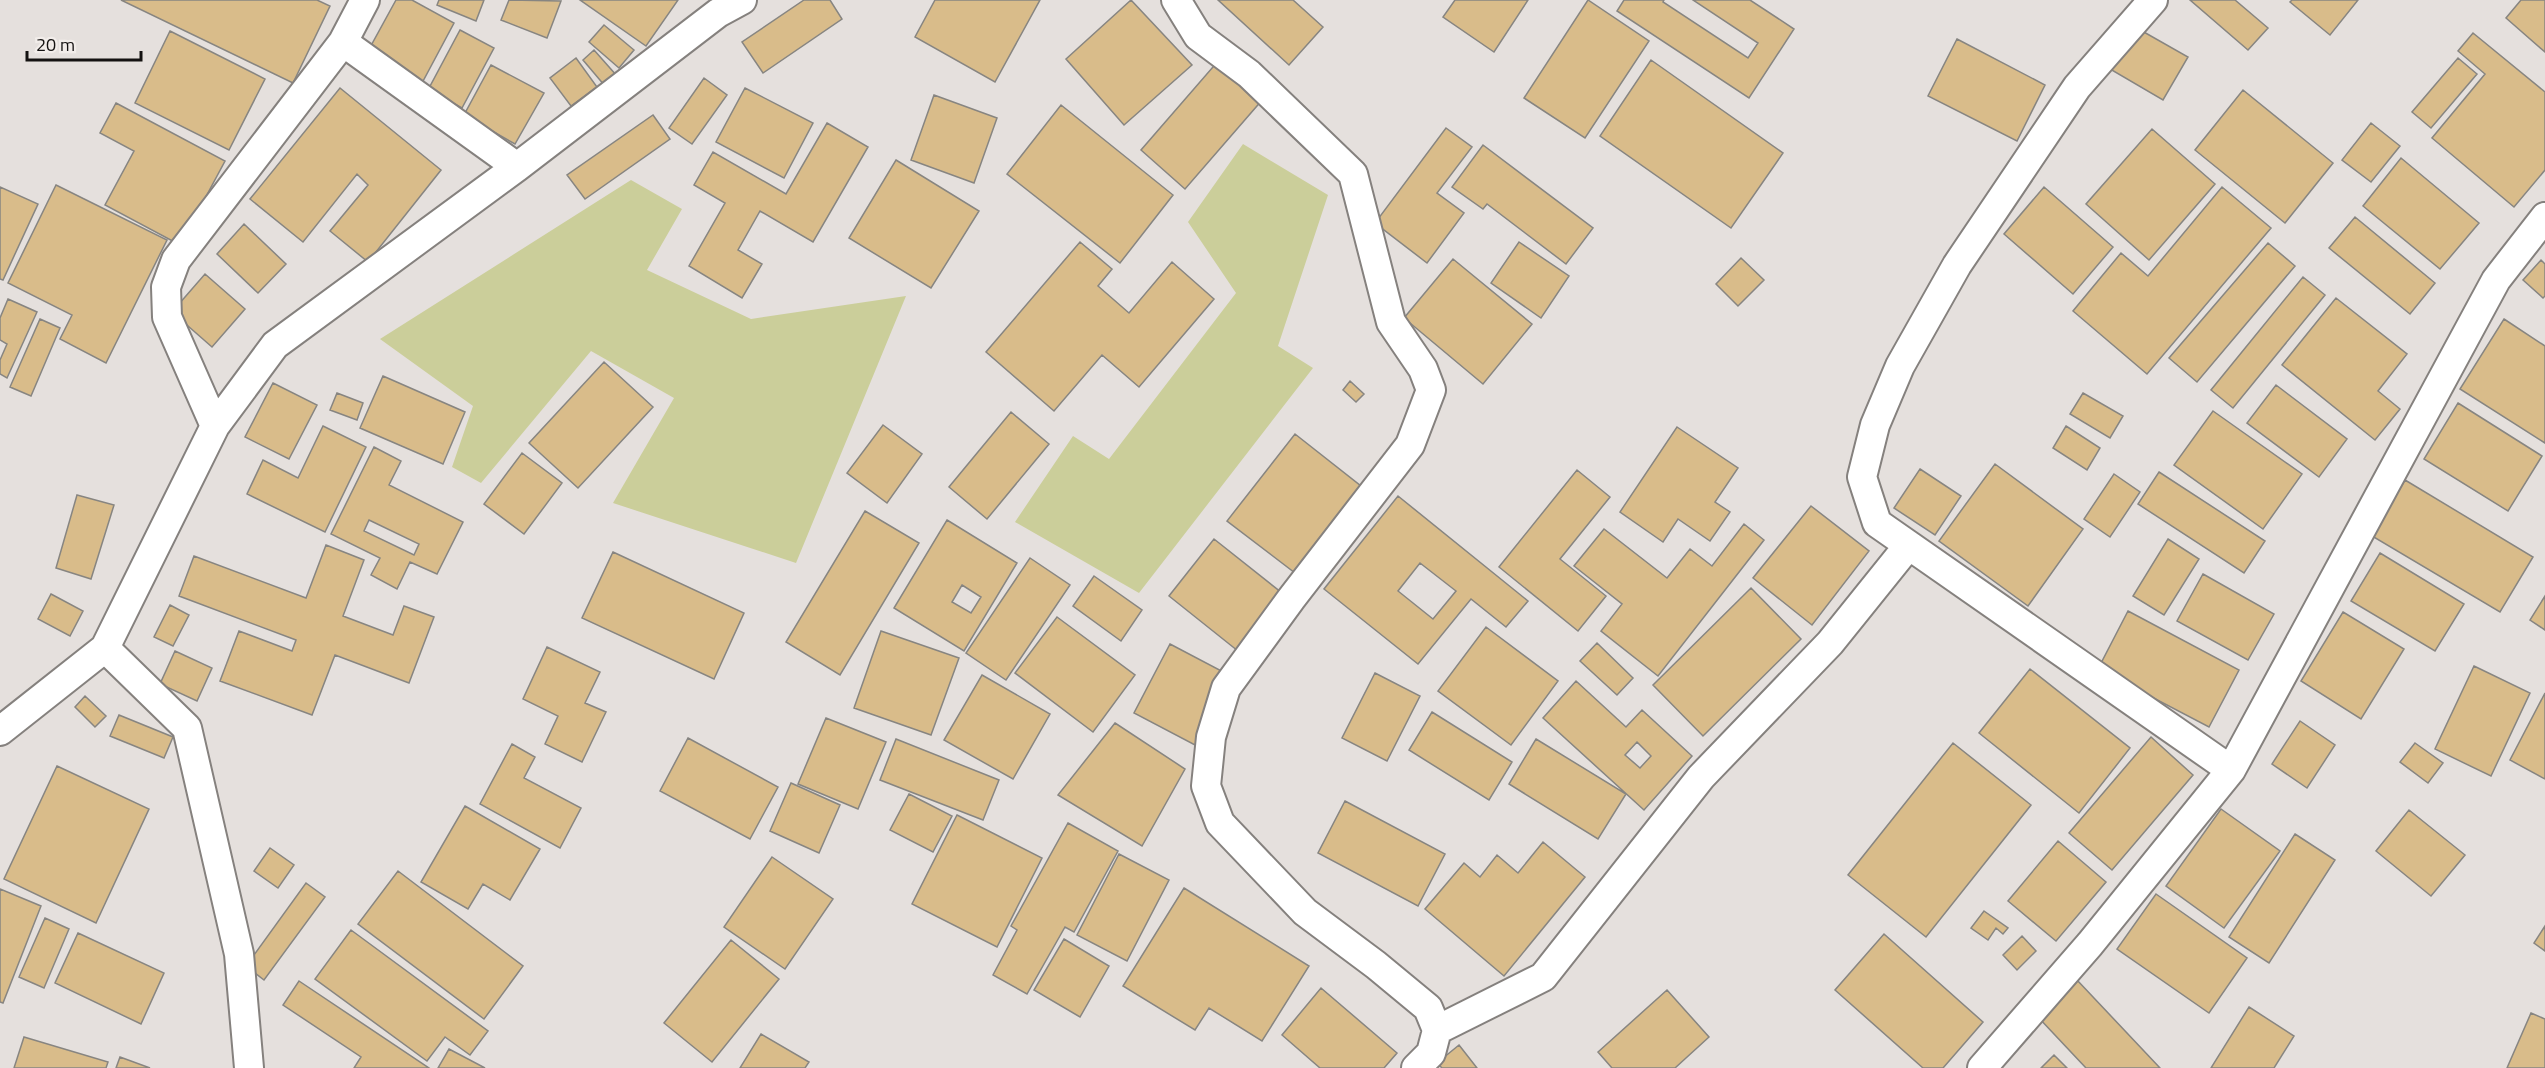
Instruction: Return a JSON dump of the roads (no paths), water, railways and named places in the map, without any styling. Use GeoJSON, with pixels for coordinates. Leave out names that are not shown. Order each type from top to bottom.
{"type":"FeatureCollection","features":[{"type":"Feature","properties":{"kind":"street"},"geometry":{"type":"LineString","coordinates":[[215,426],[167,317],[166,287],[176,260],[343,42],[365,0]]}},
{"type":"Feature","properties":{"kind":"street"},"geometry":{"type":"LineString","coordinates":[[0,731],[105,648],[215,426],[275,345],[517,167],[718,13],[742,0]]}},
{"type":"Feature","properties":{"kind":"street"},"geometry":{"type":"LineString","coordinates":[[1176,0],[1198,36],[1249,74],[1353,174],[1391,322],[1423,369],[1431,390],[1410,445],[1291,599],[1226,688],[1211,737],[1206,786],[1220,823],[1305,912],[1428,1008],[1437,1030],[1431,1053],[1416,1068]]}},
{"type":"Feature","properties":{"kind":"street"},"geometry":{"type":"LineString","coordinates":[[2153,0],[2070,97],[1957,265],[1900,366],[1875,425],[1862,477],[1877,523],[2230,770]]}},
{"type":"Feature","properties":{"kind":"street"},"geometry":{"type":"LineString","coordinates":[[343,42],[517,167]]}},
{"type":"Feature","properties":{"kind":"street"},"geometry":{"type":"LineString","coordinates":[[1982,1068],[2090,944],[2230,770],[2496,280],[2545,217]]}},
{"type":"Feature","properties":{"kind":"street"},"geometry":{"type":"LineString","coordinates":[[1437,1030],[1543,977],[1701,777],[1830,643],[1908,546]]}},
{"type":"Feature","properties":{"kind":"street"},"geometry":{"type":"LineString","coordinates":[[105,648],[187,728],[239,954],[249,1068]]}}]}
